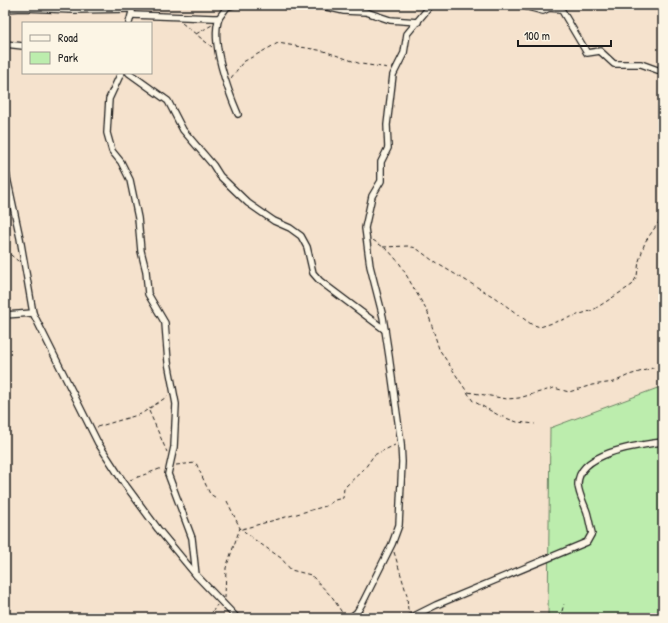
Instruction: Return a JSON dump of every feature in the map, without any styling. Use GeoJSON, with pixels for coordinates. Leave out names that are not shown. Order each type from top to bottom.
{"type":"FeatureCollection","features":[{"type":"Feature","properties":{"kind":"street"},"geometry":{"type":"LineString","coordinates":[[233,5],[227,7],[219,18],[216,32],[227,84],[238,114]]}},
{"type":"Feature","properties":{"kind":"street"},"geometry":{"type":"LineString","coordinates":[[318,5],[344,12],[366,12],[390,20],[418,22]]}},
{"type":"Feature","properties":{"kind":"street"},"geometry":{"type":"LineString","coordinates":[[350,618],[357,612],[392,544],[399,526],[401,443],[385,330],[370,266],[365,228],[372,196],[381,182],[381,162],[388,148],[387,125],[392,80],[404,53],[408,34],[431,5]]}},
{"type":"Feature","properties":{"kind":"street"},"geometry":{"type":"LineString","coordinates":[[520,5],[543,11],[549,8],[560,9],[579,36],[584,50],[587,52],[600,51],[614,64],[641,64],[663,72]]}},
{"type":"Feature","properties":{"kind":"street"},"geometry":{"type":"LineString","coordinates":[[5,9],[132,10],[174,17],[219,18]]}},
{"type":"Feature","properties":{"kind":"street"},"geometry":{"type":"LineString","coordinates":[[129,22],[132,10]]}},
{"type":"Feature","properties":{"kind":"street"},"geometry":{"type":"LineString","coordinates":[[5,44],[22,46]]}},
{"type":"Feature","properties":{"kind":"street"},"geometry":{"type":"LineString","coordinates":[[121,74],[110,99],[108,132],[112,151],[121,162],[130,180],[140,229],[140,251],[146,270],[147,289],[165,323],[168,362],[176,404],[175,431],[168,476],[192,538],[196,575]]}},
{"type":"Feature","properties":{"kind":"street"},"geometry":{"type":"LineString","coordinates":[[130,74],[168,101],[183,130],[213,165],[220,176],[248,203],[274,221],[290,228],[301,236],[306,242],[313,272],[320,282],[385,330]]}},
{"type":"Feature","properties":{"kind":"street"},"geometry":{"type":"LineString","coordinates":[[5,168],[16,217],[33,313],[91,429],[103,452],[124,483],[196,575],[219,601],[237,618]]}},
{"type":"Feature","properties":{"kind":"street"},"geometry":{"type":"LineString","coordinates":[[5,315],[33,313]]}},
{"type":"Feature","properties":{"kind":"street"},"geometry":{"type":"LineString","coordinates":[[409,615],[587,542],[592,533],[579,492],[578,482],[582,471],[602,456],[634,446],[663,442]]}},
{"type":"Feature","properties":{"kind":"path"},"geometry":{"type":"LineString","coordinates":[[174,17],[220,54]]}},
{"type":"Feature","properties":{"kind":"path"},"geometry":{"type":"LineString","coordinates":[[195,34],[207,28],[219,18]]}},
{"type":"Feature","properties":{"kind":"path"},"geometry":{"type":"LineString","coordinates":[[227,84],[243,62],[278,43],[324,51],[361,64],[396,70]]}},
{"type":"Feature","properties":{"kind":"path"},"geometry":{"type":"LineString","coordinates":[[383,247],[396,246],[416,248],[436,263],[494,296],[531,324],[540,327],[589,311],[611,300],[634,284],[645,242],[663,216]]}},
{"type":"Feature","properties":{"kind":"path"},"geometry":{"type":"LineString","coordinates":[[366,235],[383,247],[400,264],[428,313],[439,348],[473,401],[500,416],[516,422],[535,424]]}},
{"type":"Feature","properties":{"kind":"path"},"geometry":{"type":"LineString","coordinates":[[5,250],[24,266]]}},
{"type":"Feature","properties":{"kind":"path"},"geometry":{"type":"LineString","coordinates":[[467,392],[507,399],[519,398],[554,388],[569,392],[592,385],[614,382],[629,375],[663,365]]}},
{"type":"Feature","properties":{"kind":"path"},"geometry":{"type":"LineString","coordinates":[[91,429],[119,422],[149,410],[160,400],[174,392]]}},
{"type":"Feature","properties":{"kind":"path"},"geometry":{"type":"LineString","coordinates":[[149,410],[170,465]]}},
{"type":"Feature","properties":{"kind":"path"},"geometry":{"type":"LineString","coordinates":[[241,528],[326,506],[335,500],[343,498],[344,488],[365,468],[374,455],[401,443]]}},
{"type":"Feature","properties":{"kind":"path"},"geometry":{"type":"LineString","coordinates":[[124,483],[139,475],[170,465],[196,463],[210,494],[218,499]]}},
{"type":"Feature","properties":{"kind":"path"},"geometry":{"type":"LineString","coordinates":[[227,501],[241,528],[281,558],[291,570],[311,575],[333,598],[346,618]]}},
{"type":"Feature","properties":{"kind":"path"},"geometry":{"type":"LineString","coordinates":[[227,608],[225,590],[226,568],[241,528]]}},
{"type":"Feature","properties":{"kind":"path"},"geometry":{"type":"LineString","coordinates":[[392,544],[407,594],[409,615]]}},
{"type":"Feature","properties":{"kind":"path"},"geometry":{"type":"LineString","coordinates":[[208,618],[219,601]]}},
{"type":"Feature","properties":{"kind":"path"},"geometry":{"type":"LineString","coordinates":[[560,618],[564,604]]}},
{"type":"Feature","properties":{"kind":"green space"},"geometry":{"type":"Polygon","coordinates":[[[663,386],[663,618],[548,618],[550,428],[663,386]]]}}]}
